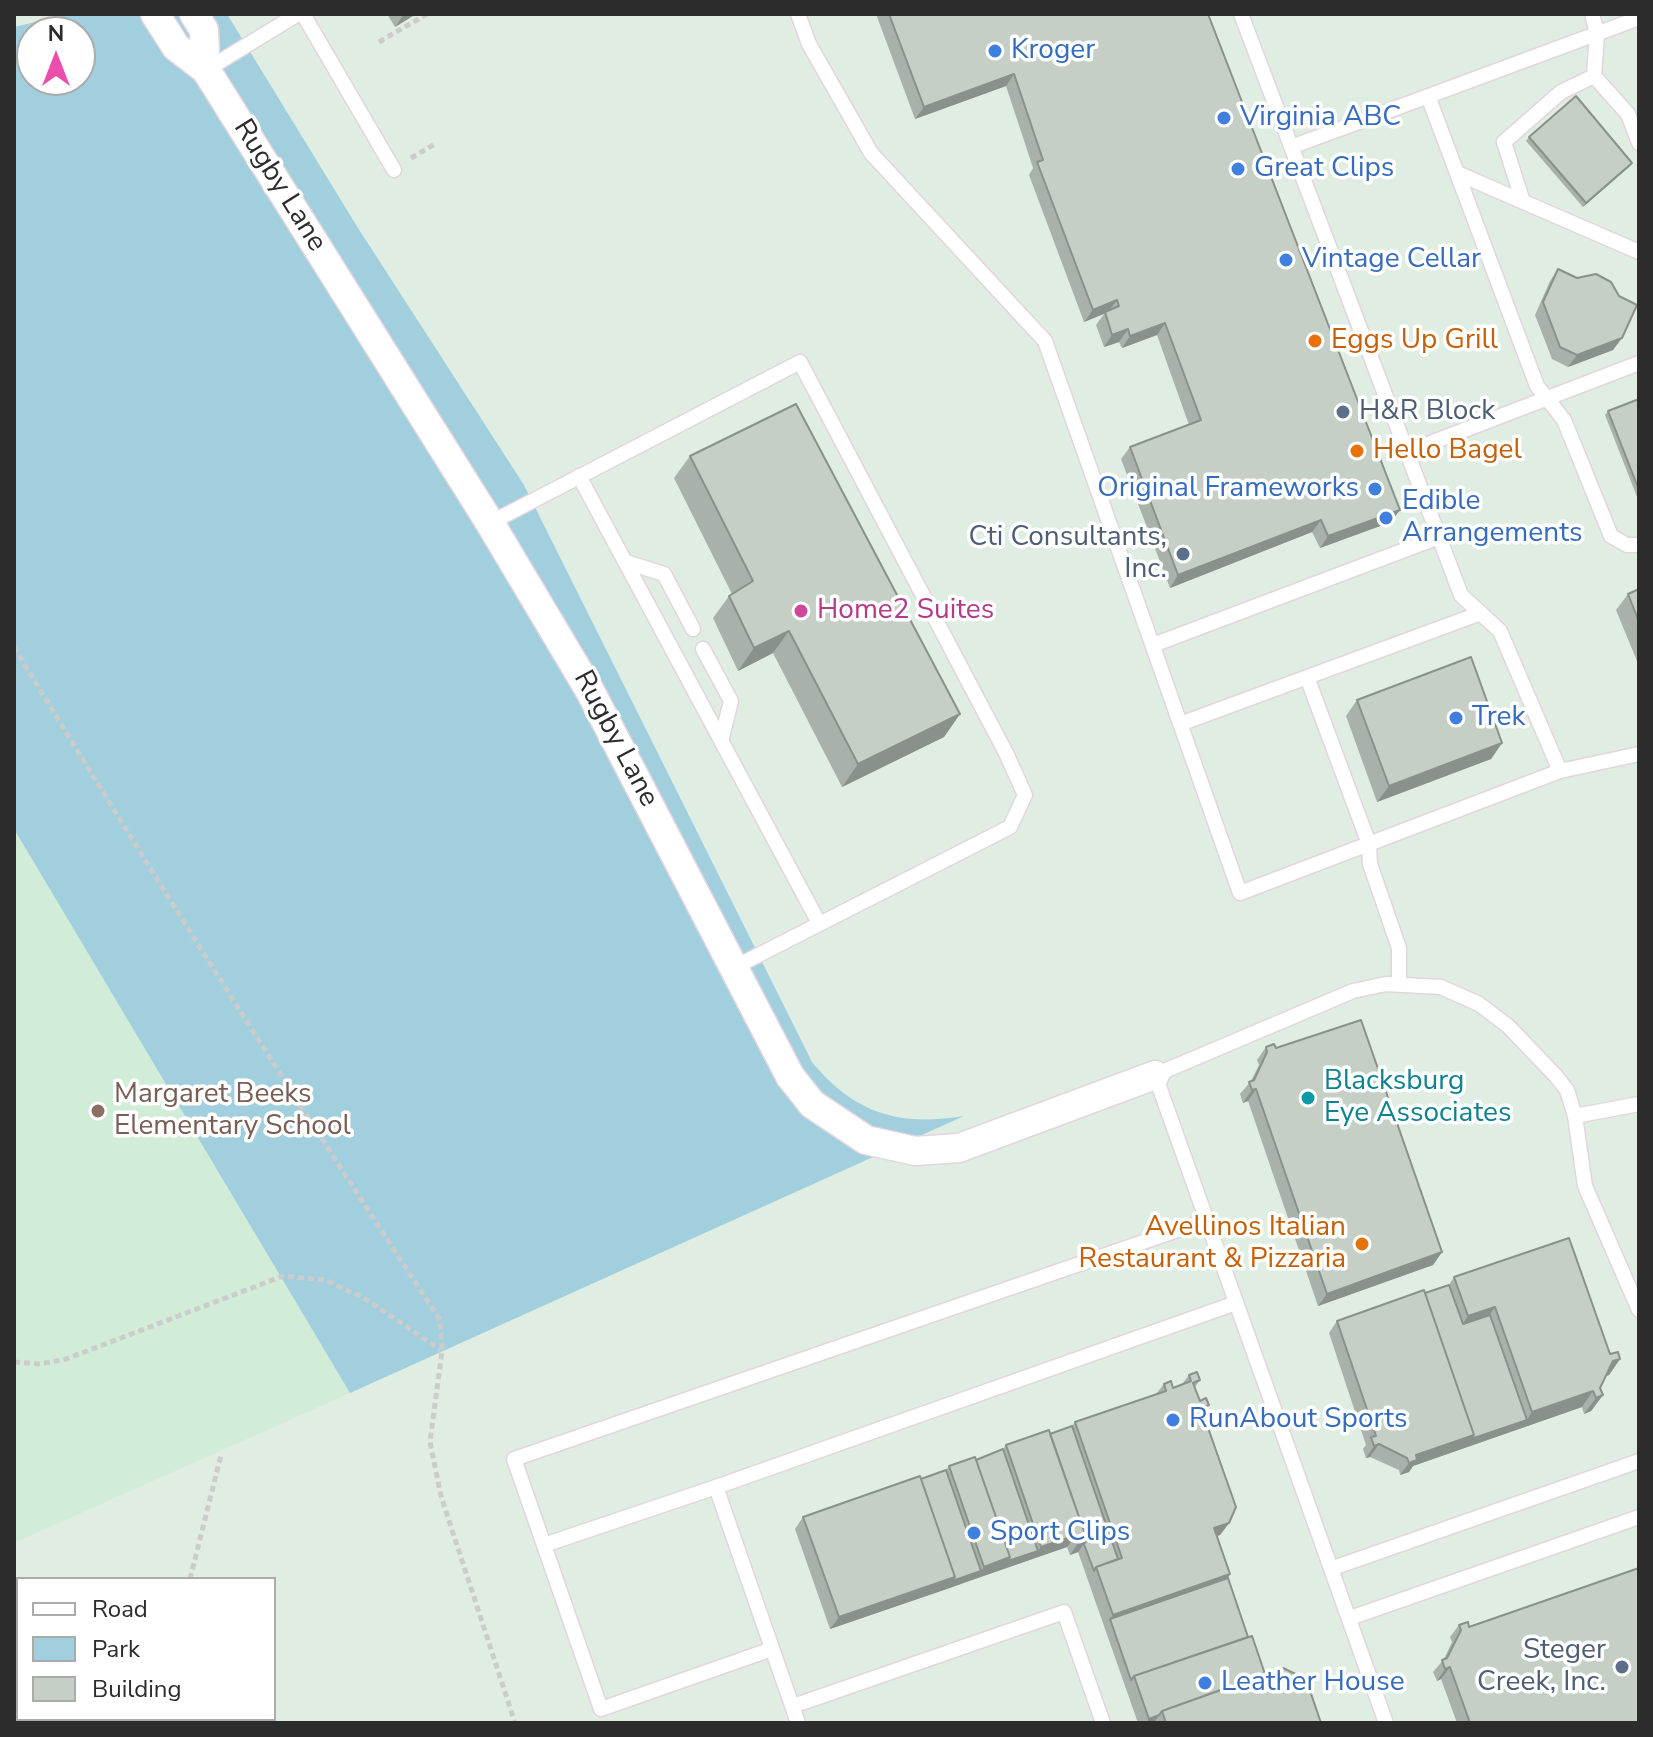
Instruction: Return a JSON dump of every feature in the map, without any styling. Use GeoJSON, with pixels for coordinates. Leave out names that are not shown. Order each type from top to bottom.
{"type":"FeatureCollection","features":[{"type":"Feature","properties":{"kind":"street","name":"Rugby Lane"},"geometry":{"type":"LineString","coordinates":[[155,14],[176,47],[206,70],[490,523],[590,691],[790,1076],[812,1104],[866,1140],[915,1151],[959,1148],[1155,1075]]}},
{"type":"Feature","properties":{"kind":"street","name":"Rugby Lane"},"geometry":{"type":"LineString","coordinates":[[194,14],[204,30],[206,70]]}},
{"type":"Feature","properties":{"kind":"lane"},"geometry":{"type":"LineString","coordinates":[[206,70],[300,14],[394,170]]}},
{"type":"Feature","properties":{"kind":"lane"},"geometry":{"type":"LineString","coordinates":[[798,14],[809,44],[871,153],[1045,341],[1240,893],[1560,771],[1639,754]]}},
{"type":"Feature","properties":{"kind":"lane"},"geometry":{"type":"LineString","coordinates":[[1241,14],[1461,595],[1500,631],[1560,771]]}},
{"type":"Feature","properties":{"kind":"lane"},"geometry":{"type":"LineString","coordinates":[[1592,14],[1597,33],[1594,76]]}},
{"type":"Feature","properties":{"kind":"lane"},"geometry":{"type":"LineString","coordinates":[[1291,147],[1639,18]]}},
{"type":"Feature","properties":{"kind":"lane"},"geometry":{"type":"LineString","coordinates":[[1594,76],[1634,113],[1639,143]]}},
{"type":"Feature","properties":{"kind":"lane"},"geometry":{"type":"LineString","coordinates":[[1523,202],[1504,142],[1561,92],[1594,76]]}},
{"type":"Feature","properties":{"kind":"lane"},"geometry":{"type":"LineString","coordinates":[[1428,96],[1537,386],[1564,420],[1611,536],[1627,545],[1639,545]]}},
{"type":"Feature","properties":{"kind":"lane"},"geometry":{"type":"LineString","coordinates":[[1457,173],[1639,252]]}},
{"type":"Feature","properties":{"kind":"lane"},"geometry":{"type":"LineString","coordinates":[[490,523],[800,362],[1006,753],[1025,795],[1010,827],[735,967]]}},
{"type":"Feature","properties":{"kind":"lane"},"geometry":{"type":"LineString","coordinates":[[1407,452],[1639,363]]}},
{"type":"Feature","properties":{"kind":"lane"},"geometry":{"type":"LineString","coordinates":[[579,476],[819,923]]}},
{"type":"Feature","properties":{"kind":"lane"},"geometry":{"type":"LineString","coordinates":[[1153,645],[1439,537]]}},
{"type":"Feature","properties":{"kind":"lane"},"geometry":{"type":"LineString","coordinates":[[626,562],[664,574],[693,629]]}},
{"type":"Feature","properties":{"kind":"lane"},"geometry":{"type":"LineString","coordinates":[[1180,724],[1481,613]]}},
{"type":"Feature","properties":{"kind":"lane"},"geometry":{"type":"LineString","coordinates":[[703,649],[731,701],[721,741]]}},
{"type":"Feature","properties":{"kind":"lane"},"geometry":{"type":"LineString","coordinates":[[1307,677],[1369,844],[1370,864],[1399,948],[1399,984]]}},
{"type":"Feature","properties":{"kind":"lane"},"geometry":{"type":"LineString","coordinates":[[1386,1723],[1155,1075],[1353,991],[1386,984],[1441,987],[1479,1004],[1508,1026],[1567,1090],[1575,1116],[1585,1186],[1639,1310]]}},
{"type":"Feature","properties":{"kind":"lane"},"geometry":{"type":"LineString","coordinates":[[1575,1116],[1639,1104]]}},
{"type":"Feature","properties":{"kind":"lane"},"geometry":{"type":"LineString","coordinates":[[772,1649],[601,1709],[514,1459],[1207,1220]]}},
{"type":"Feature","properties":{"kind":"lane"},"geometry":{"type":"LineString","coordinates":[[544,1545],[1236,1303]]}},
{"type":"Feature","properties":{"kind":"lane"},"geometry":{"type":"LineString","coordinates":[[1333,1568],[1639,1461]]}},
{"type":"Feature","properties":{"kind":"lane"},"geometry":{"type":"LineString","coordinates":[[716,1487],[798,1723]]}},
{"type":"Feature","properties":{"kind":"lane"},"geometry":{"type":"LineString","coordinates":[[1350,1618],[1639,1517]]}},
{"type":"Feature","properties":{"kind":"lane"},"geometry":{"type":"LineString","coordinates":[[793,1706],[1064,1612],[1103,1723]]}},
{"type":"Feature","properties":{"kind":"path"},"geometry":{"type":"LineString","coordinates":[[379,42],[427,14]]}},
{"type":"Feature","properties":{"kind":"path"},"geometry":{"type":"LineString","coordinates":[[14,647],[206,959],[440,1320],[442,1351],[430,1442],[441,1496],[515,1723]]}},
{"type":"Feature","properties":{"kind":"path"},"geometry":{"type":"LineString","coordinates":[[14,1362],[40,1364],[66,1359],[283,1276],[325,1280],[364,1298],[442,1351]]}},
{"type":"Feature","properties":{"kind":"path"},"geometry":{"type":"LineString","coordinates":[[190,1577],[221,1455]]}},
{"type":"Feature","properties":{"kind":"shaded area","name":"Margaret Beeks Elementary School"},"geometry":{"type":"Polygon","coordinates":[[[14,829],[350,1393],[14,1543],[14,829]]]}},
{"type":"Feature","properties":{"kind":"green space"},"geometry":{"type":"Polygon","coordinates":[[[227,14],[358,228],[524,485],[812,1062],[844,1094],[879,1112],[919,1119],[964,1116],[350,1393],[14,829],[14,27],[16,96],[96,96],[96,16],[61,16],[227,14]]]}},
{"type":"Feature","properties":{"kind":"building"},"geometry":{"type":"Polygon","coordinates":[[[889,14],[1208,14],[1400,510],[1328,536],[1321,520],[1178,575],[1130,447],[1201,420],[1165,323],[1130,336],[1128,329],[1112,335],[1105,312],[1119,306],[1117,300],[1093,310],[1037,162],[1043,160],[1014,74],[924,107],[889,14]]]}},
{"type":"Feature","properties":{"kind":"building"},"geometry":{"type":"Polygon","coordinates":[[[1576,96],[1632,163],[1586,203],[1529,137],[1576,96]]]}},
{"type":"Feature","properties":{"kind":"building"},"geometry":{"type":"Polygon","coordinates":[[[1558,269],[1577,278],[1596,274],[1611,282],[1619,296],[1637,305],[1622,338],[1577,355],[1560,347],[1543,302],[1558,269]]]}},
{"type":"Feature","properties":{"kind":"building"},"geometry":{"type":"Polygon","coordinates":[[[1639,399],[1639,490],[1608,411],[1639,399]]]}},
{"type":"Feature","properties":{"kind":"building","name":"Home2 Suites"},"geometry":{"type":"Polygon","coordinates":[[[796,404],[960,714],[858,764],[789,631],[754,648],[729,596],[753,581],[690,456],[796,404]]]}},
{"type":"Feature","properties":{"kind":"building"},"geometry":{"type":"Polygon","coordinates":[[[1639,589],[1639,622],[1628,594],[1639,589]]]}},
{"type":"Feature","properties":{"kind":"building"},"geometry":{"type":"Polygon","coordinates":[[[1471,657],[1502,743],[1389,786],[1357,700],[1471,657]]]}},
{"type":"Feature","properties":{"kind":"building"},"geometry":{"type":"Polygon","coordinates":[[[1361,1020],[1442,1252],[1327,1294],[1256,1089],[1252,1090],[1249,1082],[1254,1080],[1267,1052],[1266,1047],[1274,1044],[1276,1048],[1361,1020]]]}},
{"type":"Feature","properties":{"kind":"building"},"geometry":{"type":"Polygon","coordinates":[[[1569,1238],[1610,1354],[1618,1352],[1620,1359],[1613,1361],[1600,1388],[1603,1395],[1596,1398],[1593,1391],[1532,1412],[1495,1307],[1468,1316],[1454,1277],[1569,1238]]]}},
{"type":"Feature","properties":{"kind":"building"},"geometry":{"type":"Polygon","coordinates":[[[1449,1285],[1463,1324],[1490,1315],[1527,1420],[1471,1439],[1474,1435],[1425,1293],[1449,1285]]]}},
{"type":"Feature","properties":{"kind":"building"},"geometry":{"type":"Polygon","coordinates":[[[1424,1290],[1474,1435],[1416,1455],[1417,1460],[1409,1463],[1407,1458],[1379,1444],[1374,1446],[1371,1437],[1376,1436],[1337,1321],[1424,1290]]]}},
{"type":"Feature","properties":{"kind":"building"},"geometry":{"type":"Polygon","coordinates":[[[1197,1372],[1200,1380],[1193,1383],[1200,1401],[1206,1398],[1209,1405],[1201,1408],[1236,1507],[1229,1523],[1214,1528],[1230,1574],[1113,1615],[1096,1567],[1122,1558],[1075,1422],[1166,1391],[1164,1384],[1171,1381],[1173,1388],[1191,1381],[1189,1375],[1197,1372]]]}},
{"type":"Feature","properties":{"kind":"building"},"geometry":{"type":"Polygon","coordinates":[[[1072,1426],[1118,1559],[1096,1567],[1094,1571],[1084,1544],[1087,1540],[1050,1434],[1072,1426]]]}},
{"type":"Feature","properties":{"kind":"building"},"geometry":{"type":"Polygon","coordinates":[[[1049,1430],[1087,1540],[1078,1543],[1076,1535],[1041,1547],[1006,1445],[1049,1430]]]}},
{"type":"Feature","properties":{"kind":"building"},"geometry":{"type":"Polygon","coordinates":[[[1003,1449],[1038,1551],[1008,1561],[1010,1557],[976,1460],[1003,1449]]]}},
{"type":"Feature","properties":{"kind":"building"},"geometry":{"type":"Polygon","coordinates":[[[975,1457],[1010,1557],[984,1567],[949,1466],[975,1457]]]}},
{"type":"Feature","properties":{"kind":"building"},"geometry":{"type":"Polygon","coordinates":[[[946,1470],[981,1571],[952,1581],[955,1577],[921,1479],[946,1470]]]}},
{"type":"Feature","properties":{"kind":"building"},"geometry":{"type":"Polygon","coordinates":[[[920,1476],[955,1577],[839,1617],[803,1517],[920,1476]]]}},
{"type":"Feature","properties":{"kind":"building"},"geometry":{"type":"Polygon","coordinates":[[[1639,1568],[1639,1723],[1470,1723],[1450,1667],[1445,1669],[1442,1660],[1447,1658],[1461,1630],[1459,1625],[1468,1622],[1469,1627],[1639,1568]]]}},
{"type":"Feature","properties":{"kind":"building"},"geometry":{"type":"Polygon","coordinates":[[[1228,1578],[1248,1637],[1134,1676],[1131,1680],[1110,1619],[1228,1578]]]}},
{"type":"Feature","properties":{"kind":"building"},"geometry":{"type":"Polygon","coordinates":[[[1252,1636],[1265,1674],[1162,1711],[1149,1719],[1134,1676],[1252,1636]]]}},
{"type":"Feature","properties":{"kind":"building"},"geometry":{"type":"Polygon","coordinates":[[[1283,1668],[1306,1679],[1321,1723],[1166,1723],[1162,1711],[1283,1668]]]}},
{"type":"Feature","properties":{"kind":"place","name":"Kroger"},"geometry":{"type":"Point","coordinates":[995,51]}},
{"type":"Feature","properties":{"kind":"place","name":"Virginia ABC"},"geometry":{"type":"Point","coordinates":[1224,118]}},
{"type":"Feature","properties":{"kind":"place","name":"Great Clips"},"geometry":{"type":"Point","coordinates":[1238,169]}},
{"type":"Feature","properties":{"kind":"place","name":"Vintage Cellar"},"geometry":{"type":"Point","coordinates":[1286,260]}},
{"type":"Feature","properties":{"kind":"place","name":"Eggs Up Grill"},"geometry":{"type":"Point","coordinates":[1315,341]}},
{"type":"Feature","properties":{"kind":"place","name":"H&R Block"},"geometry":{"type":"Point","coordinates":[1343,412]}},
{"type":"Feature","properties":{"kind":"place","name":"Hello Bagel"},"geometry":{"type":"Point","coordinates":[1357,451]}},
{"type":"Feature","properties":{"kind":"place","name":"Original Frameworks"},"geometry":{"type":"Point","coordinates":[1375,489]}},
{"type":"Feature","properties":{"kind":"place","name":"Edible Arrangements"},"geometry":{"type":"Point","coordinates":[1386,518]}},
{"type":"Feature","properties":{"kind":"place","name":"Cti Consultants, Inc."},"geometry":{"type":"Point","coordinates":[1183,554]}},
{"type":"Feature","properties":{"kind":"place","name":"Home2 Suites"},"geometry":{"type":"Point","coordinates":[801,611]}},
{"type":"Feature","properties":{"kind":"place","name":"Trek"},"geometry":{"type":"Point","coordinates":[1456,718]}},
{"type":"Feature","properties":{"kind":"place","name":"Blacksburg Eye Associates"},"geometry":{"type":"Point","coordinates":[1308,1098]}},
{"type":"Feature","properties":{"kind":"place","name":"Margaret Beeks Elementary School"},"geometry":{"type":"Point","coordinates":[98,1111]}},
{"type":"Feature","properties":{"kind":"place","name":"Avellinos Italian Restaurant & Pizzaria"},"geometry":{"type":"Point","coordinates":[1362,1244]}},
{"type":"Feature","properties":{"kind":"place","name":"RunAbout Sports"},"geometry":{"type":"Point","coordinates":[1173,1420]}},
{"type":"Feature","properties":{"kind":"place","name":"Sport Clips"},"geometry":{"type":"Point","coordinates":[974,1533]}},
{"type":"Feature","properties":{"kind":"place","name":"Steger Creek, Inc."},"geometry":{"type":"Point","coordinates":[1622,1667]}},
{"type":"Feature","properties":{"kind":"place","name":"Leather House"},"geometry":{"type":"Point","coordinates":[1205,1683]}}]}
